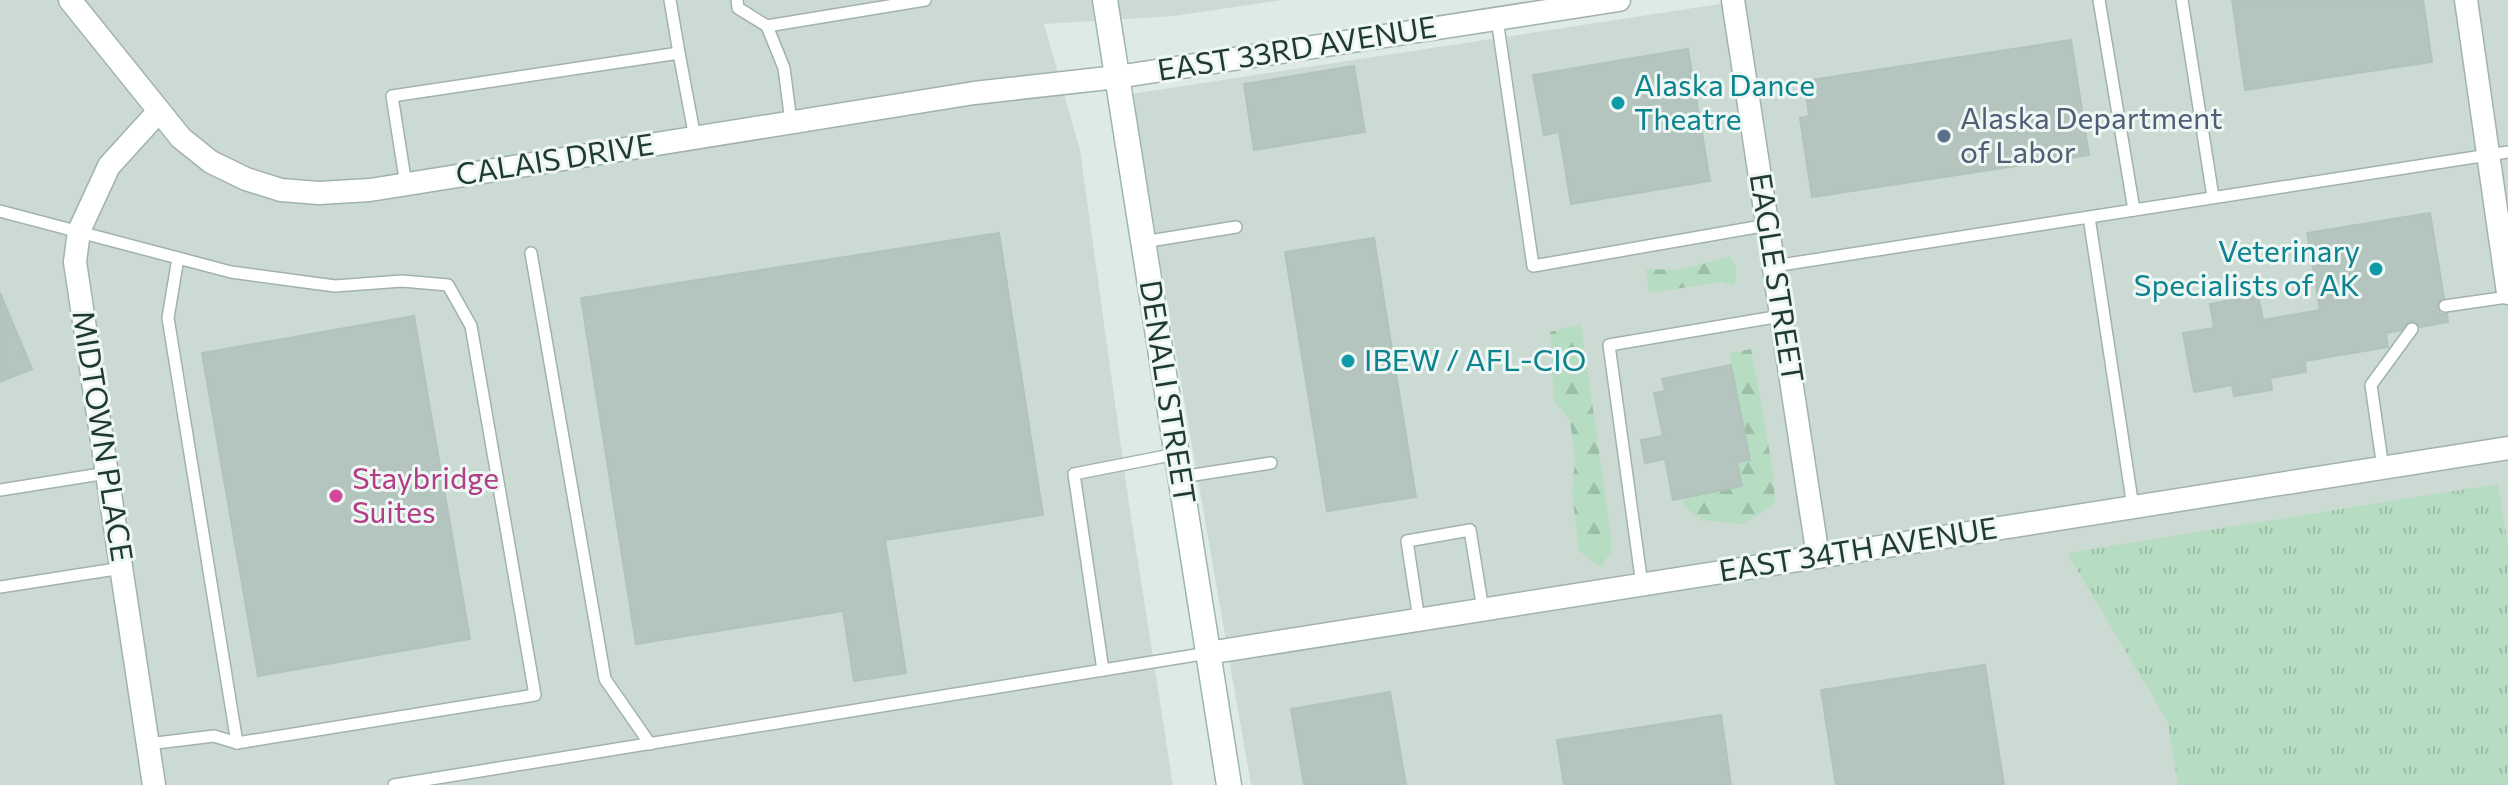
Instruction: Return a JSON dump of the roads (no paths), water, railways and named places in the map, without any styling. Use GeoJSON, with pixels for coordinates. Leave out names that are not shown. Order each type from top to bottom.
{"type":"FeatureCollection","features":[{"type":"Feature","properties":{"kind":"street","name":"CALAIS DRIVE"},"geometry":{"type":"LineString","coordinates":[[70,0],[181,138],[211,162],[269,186],[319,193],[406,185],[974,93],[1117,77]]}},
{"type":"Feature","properties":{"kind":"street","name":"DENALI STREET"},"geometry":{"type":"LineString","coordinates":[[1105,0],[1229,785]]}},
{"type":"Feature","properties":{"kind":"street","name":"EAST 33RD AVENUE"},"geometry":{"type":"LineString","coordinates":[[1117,77],[1619,0]]}},
{"type":"Feature","properties":{"kind":"street","name":"EAGLE STREET"},"geometry":{"type":"LineString","coordinates":[[1733,0],[1818,557]]}},
{"type":"Feature","properties":{"kind":"street"},"geometry":{"type":"LineString","coordinates":[[2466,0],[2498,153],[2508,295]]}},
{"type":"Feature","properties":{"kind":"street","name":"MIDTOWN PLACE"},"geometry":{"type":"LineString","coordinates":[[154,785],[75,262],[79,231],[109,166],[159,111]]}},
{"type":"Feature","properties":{"kind":"street","name":"EAST 34TH AVENUE"},"geometry":{"type":"LineString","coordinates":[[1208,653],[2508,448]]}},
{"type":"Feature","properties":{"kind":"lane"},"geometry":{"type":"LineString","coordinates":[[670,0],[695,138]]}},
{"type":"Feature","properties":{"kind":"lane"},"geometry":{"type":"LineString","coordinates":[[737,0],[738,8],[767,26],[784,68],[791,122]]}},
{"type":"Feature","properties":{"kind":"lane"},"geometry":{"type":"LineString","coordinates":[[767,26],[925,0]]}},
{"type":"Feature","properties":{"kind":"lane"},"geometry":{"type":"LineString","coordinates":[[2099,0],[2134,210]]}},
{"type":"Feature","properties":{"kind":"lane"},"geometry":{"type":"LineString","coordinates":[[2182,0],[2213,197]]}},
{"type":"Feature","properties":{"kind":"lane"},"geometry":{"type":"LineString","coordinates":[[1497,19],[1533,266],[1768,225]]}},
{"type":"Feature","properties":{"kind":"lane"},"geometry":{"type":"LineString","coordinates":[[406,185],[392,96],[679,53]]}},
{"type":"Feature","properties":{"kind":"lane"},"geometry":{"type":"LineString","coordinates":[[1774,266],[2498,153]]}},
{"type":"Feature","properties":{"kind":"lane"},"geometry":{"type":"LineString","coordinates":[[0,211],[231,272],[335,286],[402,281],[448,285],[471,326],[535,695],[237,743],[214,736],[148,744]]}},
{"type":"Feature","properties":{"kind":"lane"},"geometry":{"type":"LineString","coordinates":[[2089,217],[2133,507]]}},
{"type":"Feature","properties":{"kind":"lane"},"geometry":{"type":"LineString","coordinates":[[1143,242],[1236,227]]}},
{"type":"Feature","properties":{"kind":"lane"},"geometry":{"type":"LineString","coordinates":[[531,253],[605,679],[650,744]]}},
{"type":"Feature","properties":{"kind":"lane"},"geometry":{"type":"LineString","coordinates":[[178,258],[168,318],[237,743]]}},
{"type":"Feature","properties":{"kind":"lane"},"geometry":{"type":"LineString","coordinates":[[2445,306],[2508,295]]}},
{"type":"Feature","properties":{"kind":"lane"},"geometry":{"type":"LineString","coordinates":[[1642,585],[1609,345],[1781,316]]}},
{"type":"Feature","properties":{"kind":"lane"},"geometry":{"type":"LineString","coordinates":[[2383,468],[2371,385],[2412,329]]}},
{"type":"Feature","properties":{"kind":"lane"},"geometry":{"type":"LineString","coordinates":[[1103,670],[1074,474],[1271,463]]}},
{"type":"Feature","properties":{"kind":"lane"},"geometry":{"type":"LineString","coordinates":[[0,490],[107,473]]}},
{"type":"Feature","properties":{"kind":"lane"},"geometry":{"type":"LineString","coordinates":[[1419,620],[1407,541],[1470,530],[1483,610]]}},
{"type":"Feature","properties":{"kind":"lane"},"geometry":{"type":"LineString","coordinates":[[0,587],[122,568]]}},
{"type":"Feature","properties":{"kind":"lane"},"geometry":{"type":"LineString","coordinates":[[394,785],[1208,653]]}},
{"type":"Feature","properties":{"kind":"place","name":"Alaska Dance Theatre"},"geometry":{"type":"Point","coordinates":[1618,103]}},
{"type":"Feature","properties":{"kind":"place","name":"Alaska Department of Labor"},"geometry":{"type":"Point","coordinates":[1944,136]}},
{"type":"Feature","properties":{"kind":"place","name":"Veterinary Specialists of AK"},"geometry":{"type":"Point","coordinates":[2376,269]}},
{"type":"Feature","properties":{"kind":"place","name":"IBEW / AFL-CIO"},"geometry":{"type":"Point","coordinates":[1348,361]}},
{"type":"Feature","properties":{"kind":"place","name":"Staybridge Suites"},"geometry":{"type":"Point","coordinates":[336,496]}}]}
